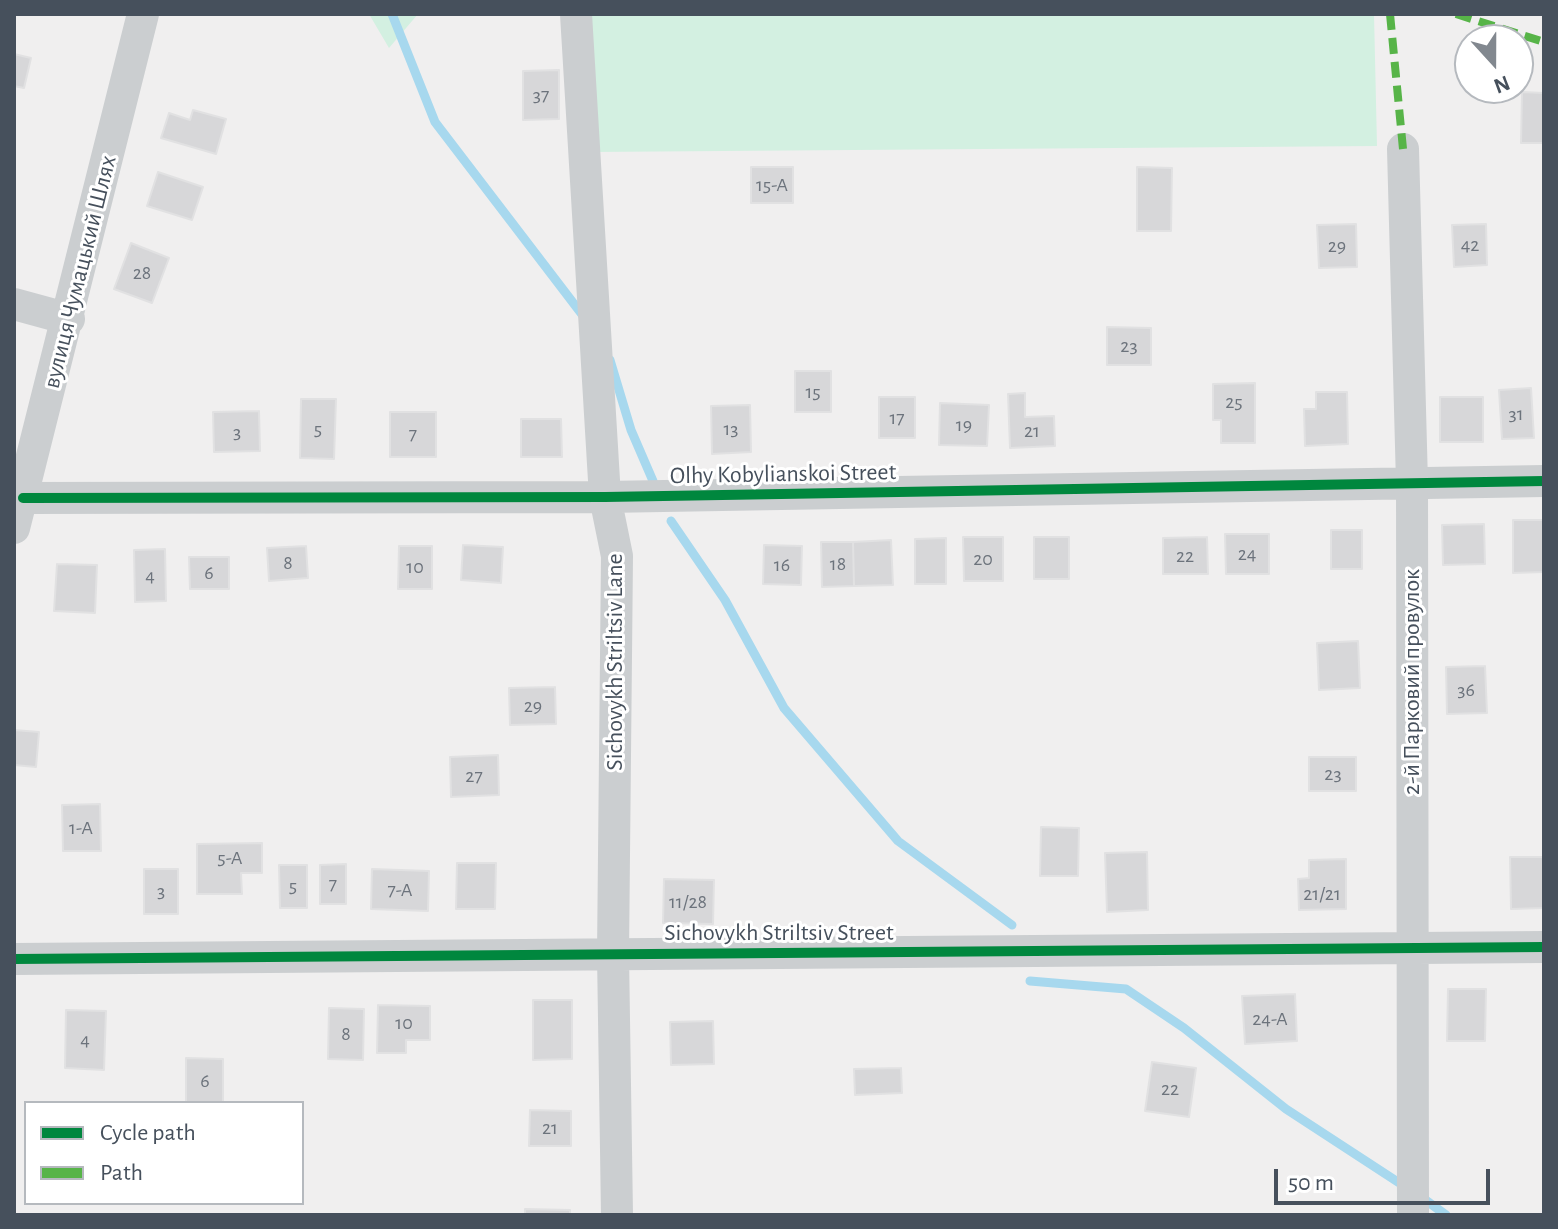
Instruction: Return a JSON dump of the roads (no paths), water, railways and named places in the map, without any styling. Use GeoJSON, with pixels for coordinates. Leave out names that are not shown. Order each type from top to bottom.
{"type":"FeatureCollection","features":[{"type":"Feature","properties":{"kind":"street","name":"вулиця Чумацький Шлях"},"geometry":{"type":"LineString","coordinates":[[14,528],[69,319],[143,14]]}},
{"type":"Feature","properties":{"kind":"street","name":"Sichovykh Striltsiv Lane"},"geometry":{"type":"LineString","coordinates":[[576,14],[605,497],[617,556],[613,954],[617,1215]]}},
{"type":"Feature","properties":{"kind":"street","name":"2-й Парковий провулок"},"geometry":{"type":"LineString","coordinates":[[1403,149],[1412,483],[1413,1215]]}},
{"type":"Feature","properties":{"kind":"street"},"geometry":{"type":"LineString","coordinates":[[14,304],[69,319]]}},
{"type":"Feature","properties":{"kind":"street","name":"Olhy Kobylianskoi Street"},"geometry":{"type":"LineString","coordinates":[[23,498],[605,497],[1544,481]]}},
{"type":"Feature","properties":{"kind":"street","name":"Sichovykh Striltsiv Street"},"geometry":{"type":"LineString","coordinates":[[14,959],[1544,947]]}},
{"type":"Feature","properties":{"kind":"waterway"},"geometry":{"type":"LineString","coordinates":[[392,14],[435,122],[584,317]]}},
{"type":"Feature","properties":{"kind":"waterway"},"geometry":{"type":"LineString","coordinates":[[610,360],[631,430],[653,481]]}},
{"type":"Feature","properties":{"kind":"waterway"},"geometry":{"type":"LineString","coordinates":[[671,521],[725,600],[784,708],[898,841],[1012,925]]}},
{"type":"Feature","properties":{"kind":"waterway"},"geometry":{"type":"LineString","coordinates":[[1030,981],[1126,989],[1184,1028],[1286,1109],[1404,1186]]}},
{"type":"Feature","properties":{"kind":"waterway"},"geometry":{"type":"LineString","coordinates":[[1420,1196],[1446,1215]]}}]}
